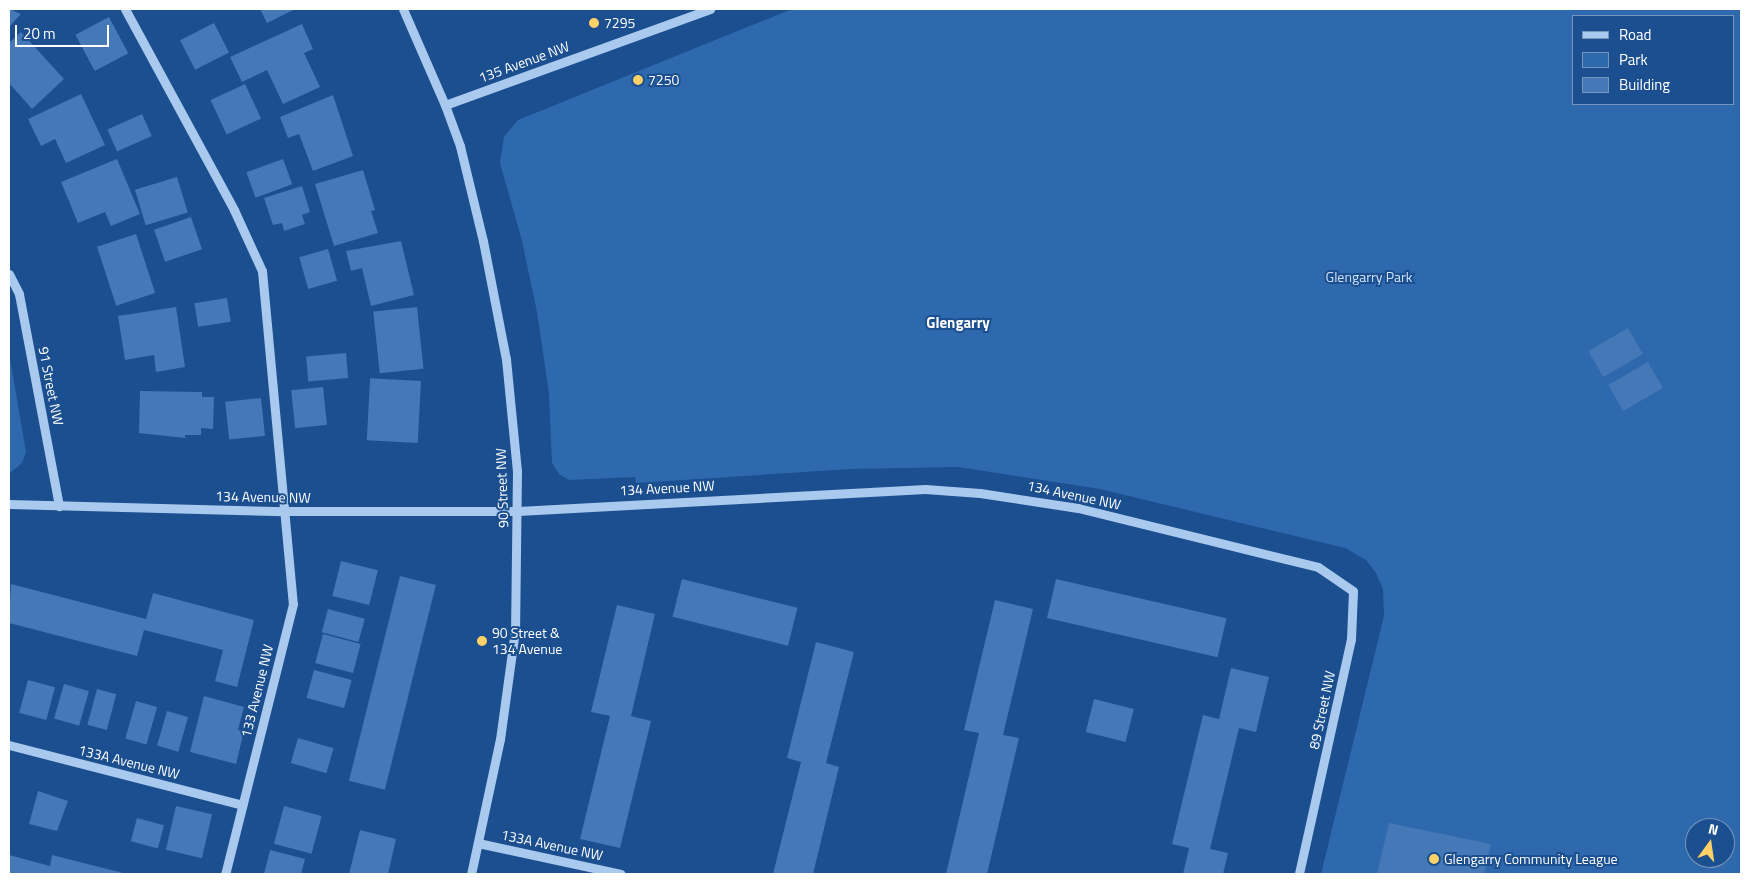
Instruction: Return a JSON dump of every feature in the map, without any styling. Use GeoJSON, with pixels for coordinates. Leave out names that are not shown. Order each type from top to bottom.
{"type":"FeatureCollection","features":[{"type":"Feature","properties":{"kind":"street","name":"133 Avenue NW"},"geometry":{"type":"LineString","coordinates":[[125,9],[234,210],[262,271],[293,604],[225,874]]}},
{"type":"Feature","properties":{"kind":"street"},"geometry":{"type":"LineString","coordinates":[[404,9],[445,105]]}},
{"type":"Feature","properties":{"kind":"street","name":"135 Avenue NW"},"geometry":{"type":"LineString","coordinates":[[445,105],[710,9]]}},
{"type":"Feature","properties":{"kind":"street","name":"90 Street NW"},"geometry":{"type":"LineString","coordinates":[[445,105],[460,146],[495,295],[514,424],[518,511],[515,630],[500,739],[471,874]]}},
{"type":"Feature","properties":{"kind":"street","name":"91 Street NW"},"geometry":{"type":"LineString","coordinates":[[9,274],[19,294],[59,506]]}},
{"type":"Feature","properties":{"kind":"street","name":"134 Avenue NW"},"geometry":{"type":"LineString","coordinates":[[9,504],[284,511],[518,511],[925,489],[980,493],[1078,508],[1318,567]]}},
{"type":"Feature","properties":{"kind":"street","name":"89 Street NW"},"geometry":{"type":"LineString","coordinates":[[1299,874],[1351,639],[1353,591],[1318,567]]}},
{"type":"Feature","properties":{"kind":"street","name":"133A Avenue NW"},"geometry":{"type":"LineString","coordinates":[[9,745],[242,805]]}},
{"type":"Feature","properties":{"kind":"street","name":"133A Avenue NW"},"geometry":{"type":"LineString","coordinates":[[478,843],[621,874]]}},
{"type":"Feature","properties":{"kind":"green space","name":"Glengarry Park"},"geometry":{"type":"Polygon","coordinates":[[[792,9],[1741,9],[1741,874],[1321,874],[1384,616],[1383,589],[1376,573],[1366,560],[1345,548],[1100,489],[958,467],[850,469],[636,483],[635,477],[569,480],[559,474],[552,463],[549,393],[537,312],[522,241],[500,163],[504,137],[518,120],[792,9]]]}},
{"type":"Feature","properties":{"kind":"green space"},"geometry":{"type":"Polygon","coordinates":[[[9,353],[26,452],[22,463],[9,474],[9,353]]]}},
{"type":"Feature","properties":{"kind":"building"},"geometry":{"type":"Polygon","coordinates":[[[9,9],[21,14],[9,27],[9,9]]]}},
{"type":"Feature","properties":{"kind":"building"},"geometry":{"type":"Polygon","coordinates":[[[260,9],[295,9],[267,23],[260,9]]]}},
{"type":"Feature","properties":{"kind":"building"},"geometry":{"type":"Polygon","coordinates":[[[109,17],[128,53],[95,71],[75,35],[109,17]]]}},
{"type":"Feature","properties":{"kind":"building"},"geometry":{"type":"Polygon","coordinates":[[[214,23],[229,52],[195,70],[180,40],[214,23]]]}},
{"type":"Feature","properties":{"kind":"building"},"geometry":{"type":"Polygon","coordinates":[[[302,24],[313,49],[304,53],[320,87],[283,104],[267,70],[242,82],[230,57],[302,24]]]}},
{"type":"Feature","properties":{"kind":"building"},"geometry":{"type":"Polygon","coordinates":[[[21,32],[64,79],[32,109],[9,83],[9,43],[21,32]]]}},
{"type":"Feature","properties":{"kind":"building"},"geometry":{"type":"Polygon","coordinates":[[[245,84],[261,118],[227,134],[211,100],[245,84]]]}},
{"type":"Feature","properties":{"kind":"building"},"geometry":{"type":"Polygon","coordinates":[[[81,94],[105,145],[66,163],[55,139],[41,146],[28,119],[81,94]]]}},
{"type":"Feature","properties":{"kind":"building"},"geometry":{"type":"Polygon","coordinates":[[[333,95],[353,156],[313,171],[299,134],[288,138],[280,117],[333,95]]]}},
{"type":"Feature","properties":{"kind":"building"},"geometry":{"type":"Polygon","coordinates":[[[142,114],[152,136],[117,151],[107,129],[142,114]]]}},
{"type":"Feature","properties":{"kind":"building"},"geometry":{"type":"Polygon","coordinates":[[[117,159],[140,214],[111,226],[105,212],[78,223],[61,182],[117,159]]]}},
{"type":"Feature","properties":{"kind":"building"},"geometry":{"type":"Polygon","coordinates":[[[283,159],[292,184],[256,198],[246,172],[283,159]]]}},
{"type":"Feature","properties":{"kind":"building"},"geometry":{"type":"Polygon","coordinates":[[[363,170],[375,210],[371,211],[378,233],[334,246],[315,184],[363,170]]]}},
{"type":"Feature","properties":{"kind":"building"},"geometry":{"type":"Polygon","coordinates":[[[177,177],[188,212],[146,225],[135,190],[177,177]]]}},
{"type":"Feature","properties":{"kind":"building"},"geometry":{"type":"Polygon","coordinates":[[[302,186],[310,212],[302,215],[305,224],[284,231],[282,223],[273,225],[264,198],[302,186]]]}},
{"type":"Feature","properties":{"kind":"building"},"geometry":{"type":"Polygon","coordinates":[[[191,217],[202,249],[165,262],[154,230],[191,217]]]}},
{"type":"Feature","properties":{"kind":"building"},"geometry":{"type":"Polygon","coordinates":[[[136,234],[155,293],[116,306],[97,247],[136,234]]]}},
{"type":"Feature","properties":{"kind":"building"},"geometry":{"type":"Polygon","coordinates":[[[401,241],[414,295],[371,306],[362,268],[351,271],[346,251],[401,241]]]}},
{"type":"Feature","properties":{"kind":"building"},"geometry":{"type":"Polygon","coordinates":[[[328,249],[337,281],[308,289],[299,257],[328,249]]]}},
{"type":"Feature","properties":{"kind":"building"},"geometry":{"type":"Polygon","coordinates":[[[227,298],[231,322],[198,327],[194,303],[227,298]]]}},
{"type":"Feature","properties":{"kind":"building"},"geometry":{"type":"Polygon","coordinates":[[[176,307],[185,367],[156,372],[154,355],[125,360],[118,316],[176,307]]]}},
{"type":"Feature","properties":{"kind":"building"},"geometry":{"type":"Polygon","coordinates":[[[417,307],[423,369],[380,373],[373,312],[417,307]]]}},
{"type":"Feature","properties":{"kind":"building"},"geometry":{"type":"Polygon","coordinates":[[[1628,328],[1643,354],[1603,377],[1588,351],[1628,328]]]}},
{"type":"Feature","properties":{"kind":"building"},"geometry":{"type":"Polygon","coordinates":[[[346,353],[348,378],[308,381],[306,356],[346,353]]]}},
{"type":"Feature","properties":{"kind":"building"},"geometry":{"type":"Polygon","coordinates":[[[1648,362],[1663,388],[1623,411],[1608,385],[1648,362]]]}},
{"type":"Feature","properties":{"kind":"building"},"geometry":{"type":"Polygon","coordinates":[[[370,378],[421,381],[418,443],[367,440],[370,378]]]}},
{"type":"Feature","properties":{"kind":"building"},"geometry":{"type":"Polygon","coordinates":[[[323,387],[327,425],[295,428],[291,390],[323,387]]]}},
{"type":"Feature","properties":{"kind":"building"},"geometry":{"type":"Polygon","coordinates":[[[140,391],[202,392],[202,397],[214,397],[213,429],[201,428],[201,435],[185,435],[185,438],[139,433],[140,391]]]}},
{"type":"Feature","properties":{"kind":"building"},"geometry":{"type":"Polygon","coordinates":[[[261,398],[265,436],[229,440],[225,402],[261,398]]]}},
{"type":"Feature","properties":{"kind":"building"},"geometry":{"type":"Polygon","coordinates":[[[341,561],[378,570],[369,605],[332,596],[341,561]]]}},
{"type":"Feature","properties":{"kind":"building"},"geometry":{"type":"Polygon","coordinates":[[[400,576],[436,585],[385,790],[349,781],[400,576]]]}},
{"type":"Feature","properties":{"kind":"building"},"geometry":{"type":"Polygon","coordinates":[[[682,579],[797,608],[788,646],[673,617],[682,579]]]}},
{"type":"Feature","properties":{"kind":"building"},"geometry":{"type":"Polygon","coordinates":[[[1056,579],[1227,618],[1218,657],[1047,618],[1056,579]]]}},
{"type":"Feature","properties":{"kind":"building"},"geometry":{"type":"Polygon","coordinates":[[[11,584],[146,619],[153,593],[254,620],[237,687],[215,681],[223,650],[144,630],[137,656],[9,623],[11,584]]]}},
{"type":"Feature","properties":{"kind":"building"},"geometry":{"type":"Polygon","coordinates":[[[995,600],[1033,609],[1003,735],[1019,738],[987,874],[946,874],[979,733],[964,730],[995,600]]]}},
{"type":"Feature","properties":{"kind":"building"},"geometry":{"type":"Polygon","coordinates":[[[617,605],[655,614],[631,716],[651,721],[620,848],[580,839],[610,716],[591,712],[617,605]]]}},
{"type":"Feature","properties":{"kind":"building"},"geometry":{"type":"Polygon","coordinates":[[[328,609],[365,619],[358,642],[322,632],[328,609]]]}},
{"type":"Feature","properties":{"kind":"building"},"geometry":{"type":"Polygon","coordinates":[[[323,634],[361,644],[353,673],[315,663],[323,634]]]}},
{"type":"Feature","properties":{"kind":"building"},"geometry":{"type":"Polygon","coordinates":[[[816,642],[854,652],[826,763],[839,767],[813,874],[773,874],[801,762],[787,758],[816,642]]]}},
{"type":"Feature","properties":{"kind":"building"},"geometry":{"type":"Polygon","coordinates":[[[1231,668],[1269,677],[1256,732],[1239,728],[1210,849],[1228,853],[1223,874],[1183,874],[1189,848],[1172,844],[1203,715],[1219,719],[1231,668]]]}},
{"type":"Feature","properties":{"kind":"building"},"geometry":{"type":"Polygon","coordinates":[[[314,670],[352,680],[344,708],[306,698],[314,670]]]}},
{"type":"Feature","properties":{"kind":"building"},"geometry":{"type":"Polygon","coordinates":[[[28,680],[55,687],[46,720],[19,713],[28,680]]]}},
{"type":"Feature","properties":{"kind":"building"},"geometry":{"type":"Polygon","coordinates":[[[64,684],[89,691],[79,726],[54,719],[64,684]]]}},
{"type":"Feature","properties":{"kind":"building"},"geometry":{"type":"Polygon","coordinates":[[[97,689],[116,694],[107,730],[87,725],[97,689]]]}},
{"type":"Feature","properties":{"kind":"building"},"geometry":{"type":"Polygon","coordinates":[[[204,696],[244,707],[238,730],[244,731],[236,764],[190,752],[204,696]]]}},
{"type":"Feature","properties":{"kind":"building"},"geometry":{"type":"Polygon","coordinates":[[[1094,699],[1134,709],[1126,742],[1086,732],[1094,699]]]}},
{"type":"Feature","properties":{"kind":"building"},"geometry":{"type":"Polygon","coordinates":[[[136,701],[157,707],[146,745],[125,738],[136,701]]]}},
{"type":"Feature","properties":{"kind":"building"},"geometry":{"type":"Polygon","coordinates":[[[167,711],[188,717],[178,752],[157,746],[167,711]]]}},
{"type":"Feature","properties":{"kind":"building"},"geometry":{"type":"Polygon","coordinates":[[[298,738],[334,748],[326,773],[291,763],[298,738]]]}},
{"type":"Feature","properties":{"kind":"building"},"geometry":{"type":"Polygon","coordinates":[[[38,791],[68,801],[57,831],[29,824],[38,791]]]}},
{"type":"Feature","properties":{"kind":"building"},"geometry":{"type":"Polygon","coordinates":[[[176,806],[212,814],[202,858],[166,850],[176,806]]]}},
{"type":"Feature","properties":{"kind":"building"},"geometry":{"type":"Polygon","coordinates":[[[284,806],[322,816],[312,854],[274,844],[284,806]]]}},
{"type":"Feature","properties":{"kind":"building"},"geometry":{"type":"Polygon","coordinates":[[[137,818],[164,825],[158,848],[131,841],[137,818]]]}},
{"type":"Feature","properties":{"kind":"building","name":"Glengarry Community League"},"geometry":{"type":"Polygon","coordinates":[[[1389,823],[1491,844],[1484,874],[1377,874],[1389,823]]]}},
{"type":"Feature","properties":{"kind":"building"},"geometry":{"type":"Polygon","coordinates":[[[360,830],[396,839],[388,874],[349,874],[360,830]]]}},
{"type":"Feature","properties":{"kind":"building"},"geometry":{"type":"Polygon","coordinates":[[[270,850],[305,859],[301,874],[264,874],[270,850]]]}},
{"type":"Feature","properties":{"kind":"building"},"geometry":{"type":"Polygon","coordinates":[[[9,855],[50,866],[52,855],[127,874],[9,874],[9,855]]]}},
{"type":"Feature","properties":{"kind":"place","name":"7295"},"geometry":{"type":"Point","coordinates":[594,23]}},
{"type":"Feature","properties":{"kind":"place","name":"7250"},"geometry":{"type":"Point","coordinates":[638,80]}},
{"type":"Feature","properties":{"kind":"place","name":"90 Street & 134 Avenue"},"geometry":{"type":"Point","coordinates":[482,641]}},
{"type":"Feature","properties":{"kind":"place","name":"Glengarry Community League"},"geometry":{"type":"Point","coordinates":[1434,859]}},
{"type":"Feature","properties":{"kind":"district","name":"Glengarry"},"geometry":{"type":"Point","coordinates":[958,323]}}]}
